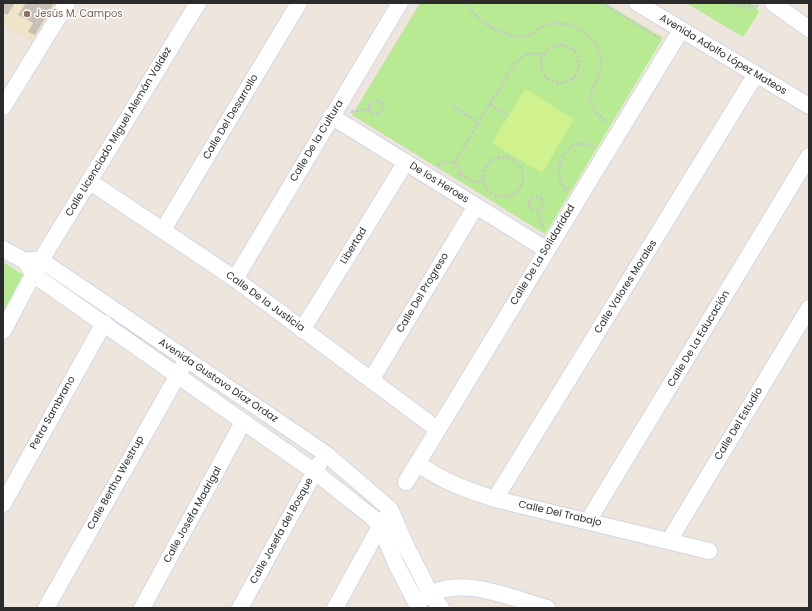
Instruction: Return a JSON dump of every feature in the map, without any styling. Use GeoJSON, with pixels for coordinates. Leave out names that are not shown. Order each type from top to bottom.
{"type":"FeatureCollection","features":[{"type":"Feature","properties":{"kind":"street"},"geometry":{"type":"LineString","coordinates":[[3,108],[67,3]]}},
{"type":"Feature","properties":{"kind":"street","name":"Calle Licenciado Miguel Alemán Valdez"},"geometry":{"type":"LineString","coordinates":[[3,331],[33,265],[89,181],[198,3]]}},
{"type":"Feature","properties":{"kind":"street","name":"Calle Del Desarrollo"},"geometry":{"type":"LineString","coordinates":[[162,230],[299,3]]}},
{"type":"Feature","properties":{"kind":"street","name":"Calle De la Cultura"},"geometry":{"type":"LineString","coordinates":[[235,279],[400,3]]}},
{"type":"Feature","properties":{"kind":"street","name":"Avenida Adolfo López Mateos"},"geometry":{"type":"LineString","coordinates":[[637,3],[809,106]]}},
{"type":"Feature","properties":{"kind":"street"},"geometry":{"type":"LineString","coordinates":[[773,3],[809,29]]}},
{"type":"Feature","properties":{"kind":"street","name":"Calle De La Solidaridad"},"geometry":{"type":"LineString","coordinates":[[406,482],[682,30]]}},
{"type":"Feature","properties":{"kind":"street","name":"Calle Valores Morales"},"geometry":{"type":"LineString","coordinates":[[495,499],[756,74]]}},
{"type":"Feature","properties":{"kind":"street","name":"De los Heroes"},"geometry":{"type":"LineString","coordinates":[[332,116],[547,250]]}},
{"type":"Feature","properties":{"kind":"street","name":"Calle De La Educación"},"geometry":{"type":"LineString","coordinates":[[588,521],[809,156]]}},
{"type":"Feature","properties":{"kind":"street","name":"Libertad"},"geometry":{"type":"LineString","coordinates":[[302,330],[406,162]]}},
{"type":"Feature","properties":{"kind":"street","name":"Calle De la Justicia"},"geometry":{"type":"LineString","coordinates":[[89,181],[235,279],[437,429]]}},
{"type":"Feature","properties":{"kind":"street","name":"Calle Del Progreso"},"geometry":{"type":"LineString","coordinates":[[371,380],[476,206]]}},
{"type":"Feature","properties":{"kind":"street"},"geometry":{"type":"LineString","coordinates":[[3,249],[33,265]]}},
{"type":"Feature","properties":{"kind":"street","name":"Avenida Gustavo Díaz Ordaz"},"geometry":{"type":"LineString","coordinates":[[33,265],[104,323],[315,472],[380,525]]}},
{"type":"Feature","properties":{"kind":"street","name":"Avenida Gustavo Díaz Ordaz"},"geometry":{"type":"LineString","coordinates":[[33,265],[187,359],[326,454],[390,509]]}},
{"type":"Feature","properties":{"kind":"street","name":"Calle Del Estudio"},"geometry":{"type":"LineString","coordinates":[[669,541],[809,308]]}},
{"type":"Feature","properties":{"kind":"street","name":"Petra Sambrano"},"geometry":{"type":"LineString","coordinates":[[3,504],[104,323]]}},
{"type":"Feature","properties":{"kind":"street","name":"Calle Bertha Westrup"},"geometry":{"type":"LineString","coordinates":[[46,608],[187,359]]}},
{"type":"Feature","properties":{"kind":"street","name":"Calle Josefa Madrigal"},"geometry":{"type":"LineString","coordinates":[[142,608],[244,422]]}},
{"type":"Feature","properties":{"kind":"street","name":"Calle Josefa del Bosque"},"geometry":{"type":"LineString","coordinates":[[240,608],[326,454]]}},
{"type":"Feature","properties":{"kind":"street","name":"Calle Del Trabajo"},"geometry":{"type":"LineString","coordinates":[[417,463],[439,478],[466,490],[495,499],[709,551]]}},
{"type":"Feature","properties":{"kind":"street"},"geometry":{"type":"LineString","coordinates":[[335,608],[390,509]]}},
{"type":"Feature","properties":{"kind":"street"},"geometry":{"type":"LineString","coordinates":[[390,509],[406,546],[430,593],[441,608]]}},
{"type":"Feature","properties":{"kind":"street"},"geometry":{"type":"LineString","coordinates":[[380,525],[396,564],[416,606],[430,593],[445,588],[472,588],[547,608]]}},
{"type":"Feature","properties":{"kind":"path"},"geometry":{"type":"LineString","coordinates":[[465,3],[483,22],[519,37],[527,36],[545,25],[563,24],[574,26],[593,40],[599,49],[600,67],[589,98],[597,114],[609,123]]}},
{"type":"Feature","properties":{"kind":"path"},"geometry":{"type":"LineString","coordinates":[[602,3],[660,38],[656,45]]}},
{"type":"Feature","properties":{"kind":"path"},"geometry":{"type":"LineString","coordinates":[[728,3],[751,8],[765,3]]}},
{"type":"Feature","properties":{"kind":"path"},"geometry":{"type":"LineString","coordinates":[[749,3],[751,8]]}},
{"type":"Feature","properties":{"kind":"path"},"geometry":{"type":"LineString","coordinates":[[559,45],[570,48],[578,58],[578,64],[574,76],[564,82],[557,83],[546,77],[541,66],[544,54],[548,49],[559,45]]}},
{"type":"Feature","properties":{"kind":"path"},"geometry":{"type":"LineString","coordinates":[[454,163],[514,64],[521,57],[533,53],[544,54]]}},
{"type":"Feature","properties":{"kind":"path"},"geometry":{"type":"LineString","coordinates":[[375,101],[382,106],[382,111],[377,114],[373,114],[369,109],[370,104],[375,101]]}},
{"type":"Feature","properties":{"kind":"path"},"geometry":{"type":"LineString","coordinates":[[490,104],[508,116]]}},
{"type":"Feature","properties":{"kind":"path"},"geometry":{"type":"LineString","coordinates":[[349,112],[353,105]]}},
{"type":"Feature","properties":{"kind":"path"},"geometry":{"type":"LineString","coordinates":[[452,106],[479,123]]}},
{"type":"Feature","properties":{"kind":"path"},"geometry":{"type":"LineString","coordinates":[[349,112],[369,109]]}},
{"type":"Feature","properties":{"kind":"path"},"geometry":{"type":"LineString","coordinates":[[349,112],[355,116]]}},
{"type":"Feature","properties":{"kind":"path"},"geometry":{"type":"LineString","coordinates":[[605,129],[613,117]]}},
{"type":"Feature","properties":{"kind":"path"},"geometry":{"type":"LineString","coordinates":[[590,153],[598,141]]}},
{"type":"Feature","properties":{"kind":"path"},"geometry":{"type":"LineString","coordinates":[[568,191],[558,176],[559,163],[562,157],[571,146],[578,144],[589,144],[594,147]]}},
{"type":"Feature","properties":{"kind":"path"},"geometry":{"type":"LineString","coordinates":[[438,166],[442,162],[448,161],[454,163],[468,180],[478,182],[483,179],[486,166],[496,158],[503,157],[515,162],[519,166],[522,179],[517,190],[505,196],[493,194],[488,190],[483,179]]}},
{"type":"Feature","properties":{"kind":"path"},"geometry":{"type":"LineString","coordinates":[[432,162],[443,169]]}},
{"type":"Feature","properties":{"kind":"path"},"geometry":{"type":"LineString","coordinates":[[459,179],[460,172]]}},
{"type":"Feature","properties":{"kind":"path"},"geometry":{"type":"LineString","coordinates":[[454,176],[465,183]]}},
{"type":"Feature","properties":{"kind":"path"},"geometry":{"type":"LineString","coordinates":[[564,197],[571,185]]}},
{"type":"Feature","properties":{"kind":"path"},"geometry":{"type":"LineString","coordinates":[[535,197],[539,197],[542,200],[542,207],[538,210],[532,208],[530,205],[531,199],[535,197]]}},
{"type":"Feature","properties":{"kind":"path"},"geometry":{"type":"LineString","coordinates":[[538,210],[544,230]]}},
{"type":"Feature","properties":{"kind":"path"},"geometry":{"type":"LineString","coordinates":[[544,230],[548,224]]}},
{"type":"Feature","properties":{"kind":"path"},"geometry":{"type":"LineString","coordinates":[[537,226],[544,230]]}},
{"type":"Feature","properties":{"kind":"shaded area","name":"Jesús M. Campos"},"geometry":{"type":"Polygon","coordinates":[[[3,3],[58,3],[34,44],[3,25],[3,3]]]}},
{"type":"Feature","properties":{"kind":"green space"},"geometry":{"type":"Polygon","coordinates":[[[420,3],[605,3],[663,38],[545,234],[352,115],[420,3]]]}},
{"type":"Feature","properties":{"kind":"green space"},"geometry":{"type":"Polygon","coordinates":[[[686,3],[753,3],[759,12],[743,37],[686,3]]]}},
{"type":"Feature","properties":{"kind":"green space"},"geometry":{"type":"Polygon","coordinates":[[[525,89],[574,119],[542,173],[492,143],[525,89]]]}},
{"type":"Feature","properties":{"kind":"green space"},"geometry":{"type":"Polygon","coordinates":[[[3,262],[25,276],[3,316],[3,262]]]}},
{"type":"Feature","properties":{"kind":"building"},"geometry":{"type":"Polygon","coordinates":[[[3,3],[15,3],[7,15],[3,12],[3,3]]]}},
{"type":"Feature","properties":{"kind":"building"},"geometry":{"type":"Polygon","coordinates":[[[26,3],[54,3],[35,35],[28,32],[33,23],[18,15],[26,3]]]}},
{"type":"Feature","properties":{"kind":"place","name":"Jesús M. Campos"},"geometry":{"type":"Point","coordinates":[27,14]}}]}
